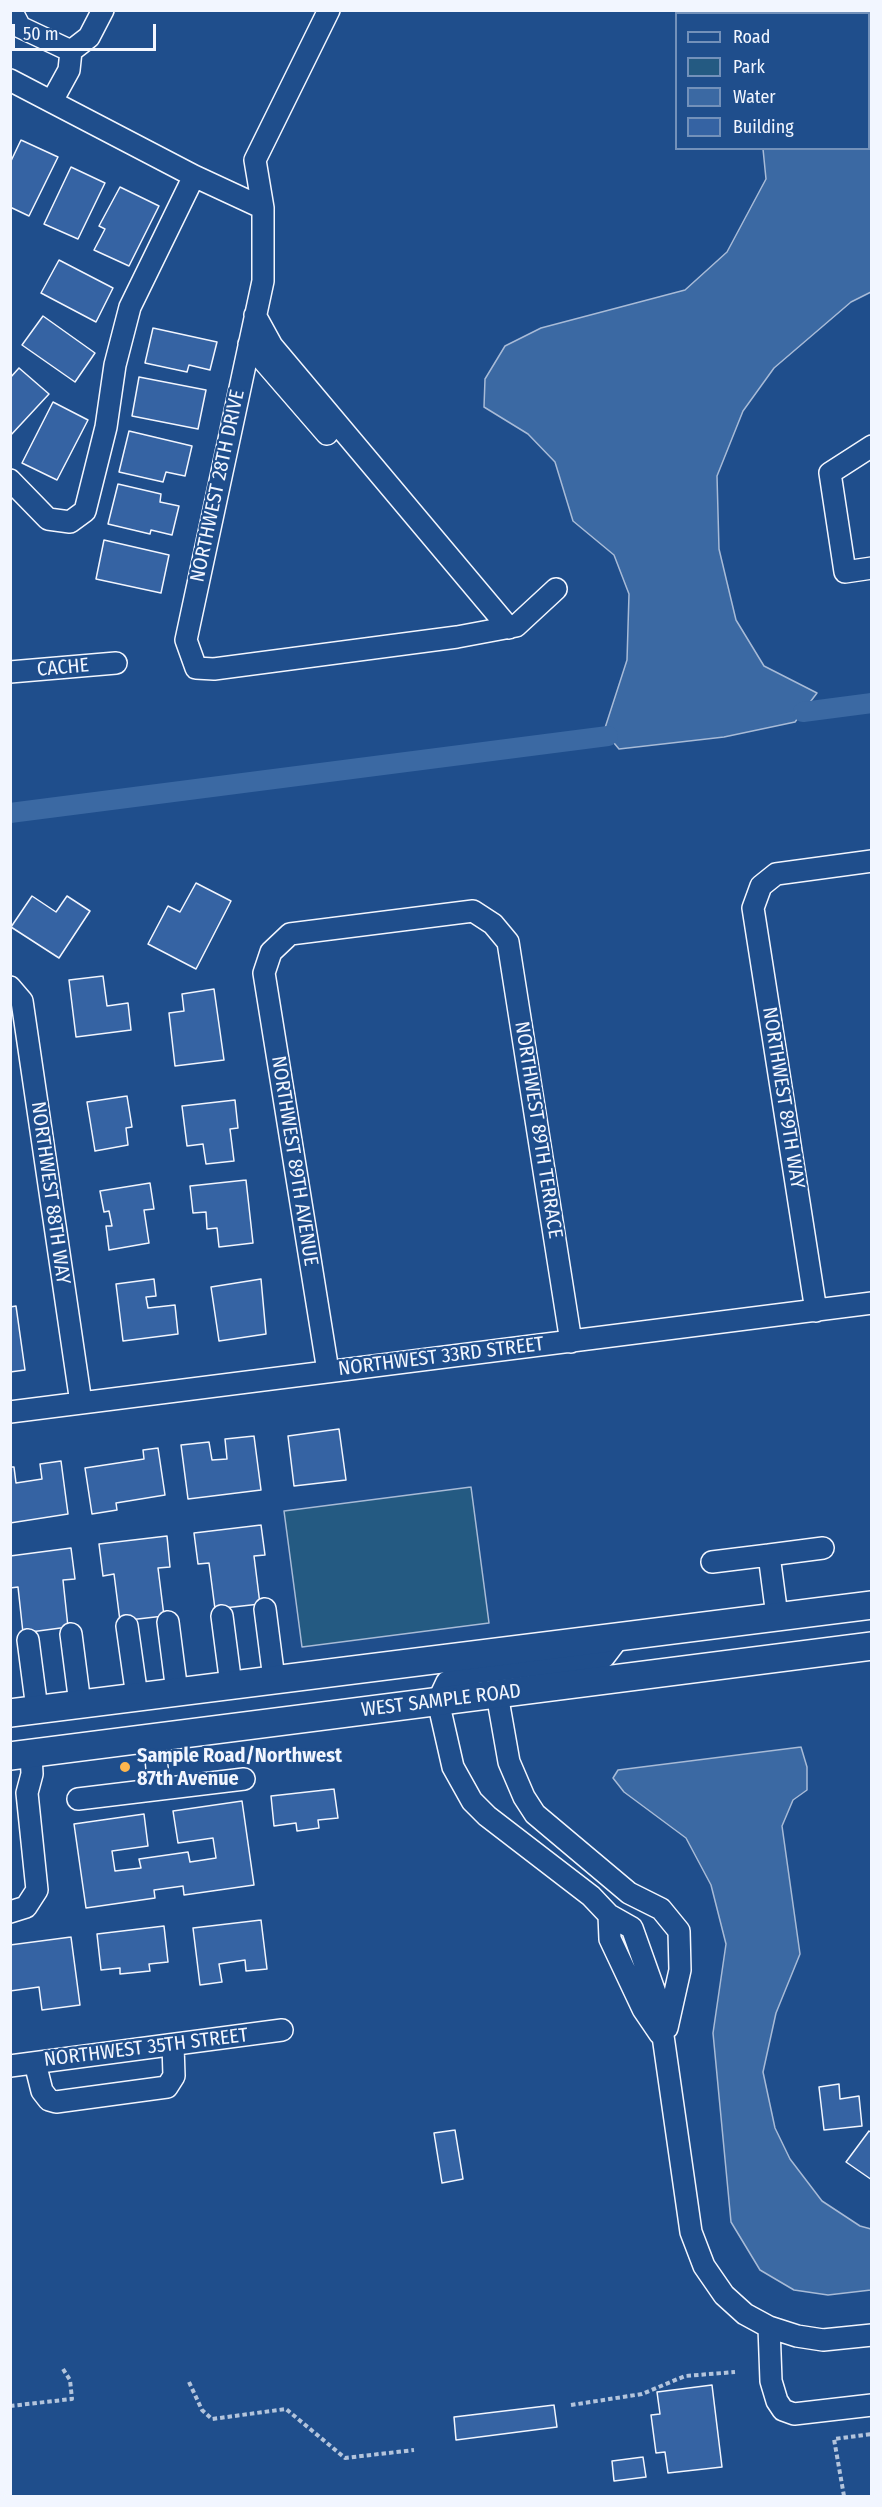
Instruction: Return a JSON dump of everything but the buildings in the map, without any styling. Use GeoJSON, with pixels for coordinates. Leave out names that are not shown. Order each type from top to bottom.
{"type":"FeatureCollection","features":[{"type":"Feature","properties":{"kind":"main road"},"geometry":{"type":"LineString","coordinates":[[24,1711],[872,1605]]}},
{"type":"Feature","properties":{"kind":"main road"},"geometry":{"type":"LineString","coordinates":[[844,1650],[872,1637]]}},
{"type":"Feature","properties":{"kind":"main road","name":"WEST SAMPLE ROAD"},"geometry":{"type":"LineString","coordinates":[[21,1754],[872,1646]]}},
{"type":"Feature","properties":{"kind":"street"},"geometry":{"type":"LineString","coordinates":[[11,10],[20,27],[71,51]]}},
{"type":"Feature","properties":{"kind":"street"},"geometry":{"type":"LineString","coordinates":[[52,101],[69,70],[71,51],[89,37],[103,10]]}},
{"type":"Feature","properties":{"kind":"street","name":"NORTHWEST 28TH DRIVE"},"geometry":{"type":"LineString","coordinates":[[329,10],[255,160],[263,208],[263,281],[186,640],[196,668],[214,669],[503,629],[516,626],[556,589]]}},
{"type":"Feature","properties":{"kind":"street"},"geometry":{"type":"LineString","coordinates":[[10,80],[194,176],[263,208]]}},
{"type":"Feature","properties":{"kind":"street"},"geometry":{"type":"LineString","coordinates":[[10,480],[48,519],[70,522],[86,511],[106,427],[115,365],[130,307],[194,176]]}},
{"type":"Feature","properties":{"kind":"street"},"geometry":{"type":"LineString","coordinates":[[255,315],[272,346],[503,629]]}},
{"type":"Feature","properties":{"kind":"street"},"geometry":{"type":"LineString","coordinates":[[249,344],[503,629]]}},
{"type":"Feature","properties":{"kind":"street"},"geometry":{"type":"LineString","coordinates":[[872,446],[830,473],[845,572],[872,568]]}},
{"type":"Feature","properties":{"kind":"street","name":"CACHE"},"geometry":{"type":"LineString","coordinates":[[10,672],[116,663]]}},
{"type":"Feature","properties":{"kind":"street","name":"NORTHWEST 89TH WAY"},"geometry":{"type":"LineString","coordinates":[[816,1311],[753,908],[761,886],[776,873],[872,861]]}},
{"type":"Feature","properties":{"kind":"street","name":"NORTHWEST 89TH AVENUE"},"geometry":{"type":"LineString","coordinates":[[328,1371],[264,973],[271,952],[290,934],[473,911],[493,924]]}},
{"type":"Feature","properties":{"kind":"street","name":"NORTHWEST 89TH TERRACE"},"geometry":{"type":"LineString","coordinates":[[493,924],[508,942],[571,1342]]}},
{"type":"Feature","properties":{"kind":"street","name":"NORTHWEST 88TH WAY"},"geometry":{"type":"LineString","coordinates":[[10,987],[22,1001],[81,1403]]}},
{"type":"Feature","properties":{"kind":"street","name":"NORTHWEST 33RD STREET"},"geometry":{"type":"LineString","coordinates":[[10,1412],[872,1303]]}},
{"type":"Feature","properties":{"kind":"street"},"geometry":{"type":"LineString","coordinates":[[712,1562],[824,1548]]}},
{"type":"Feature","properties":{"kind":"street"},"geometry":{"type":"LineString","coordinates":[[769,1555],[777,1616]]}},
{"type":"Feature","properties":{"kind":"street"},"geometry":{"type":"LineString","coordinates":[[265,1609],[274,1679]]}},
{"type":"Feature","properties":{"kind":"street"},"geometry":{"type":"LineString","coordinates":[[222,1616],[231,1685]]}},
{"type":"Feature","properties":{"kind":"street"},"geometry":{"type":"LineString","coordinates":[[168,1622],[177,1692]]}},
{"type":"Feature","properties":{"kind":"street"},"geometry":{"type":"LineString","coordinates":[[128,1626],[137,1696]]}},
{"type":"Feature","properties":{"kind":"street"},"geometry":{"type":"LineString","coordinates":[[71,1634],[80,1704]]}},
{"type":"Feature","properties":{"kind":"street"},"geometry":{"type":"LineString","coordinates":[[620,1636],[604,1657],[473,1673],[455,1679],[447,1682],[438,1701],[453,1767],[472,1802],[591,1896],[609,1915],[610,1939],[643,2008],[664,2040]]}},
{"type":"Feature","properties":{"kind":"street"},"geometry":{"type":"LineString","coordinates":[[24,1711],[28,1640]]}},
{"type":"Feature","properties":{"kind":"street"},"geometry":{"type":"LineString","coordinates":[[496,1694],[509,1762],[524,1797],[535,1814],[553,1832],[629,1893],[661,1909],[679,1931],[680,1970],[664,2040],[691,2232],[704,2266],[724,2295],[745,2313],[769,2327],[823,2340],[872,2335]]}},
{"type":"Feature","properties":{"kind":"street"},"geometry":{"type":"LineString","coordinates":[[154,1737],[159,1789]]}},
{"type":"Feature","properties":{"kind":"street"},"geometry":{"type":"LineString","coordinates":[[10,1912],[26,1907],[37,1890],[27,1793],[32,1774],[21,1754]]}},
{"type":"Feature","properties":{"kind":"street"},"geometry":{"type":"LineString","coordinates":[[78,1799],[244,1779]]}},
{"type":"Feature","properties":{"kind":"street"},"geometry":{"type":"LineString","coordinates":[[609,1915],[629,1893]]}},
{"type":"Feature","properties":{"kind":"street","name":"NORTHWEST 35TH STREET"},"geometry":{"type":"LineString","coordinates":[[10,2066],[282,2030]]}},
{"type":"Feature","properties":{"kind":"street"},"geometry":{"type":"LineString","coordinates":[[35,2063],[42,2091],[49,2100],[56,2102],[167,2087],[174,2076],[173,2045]]}},
{"type":"Feature","properties":{"kind":"street"},"geometry":{"type":"LineString","coordinates":[[769,2327],[771,2381],[777,2401],[783,2410],[794,2414],[872,2405]]}},
{"type":"Feature","properties":{"kind":"path"},"geometry":{"type":"LineString","coordinates":[[10,2406],[72,2399],[70,2380],[63,2369]]}},
{"type":"Feature","properties":{"kind":"path"},"geometry":{"type":"LineString","coordinates":[[571,2405],[642,2394],[685,2376],[735,2372]]}},
{"type":"Feature","properties":{"kind":"path"},"geometry":{"type":"LineString","coordinates":[[189,2382],[202,2410],[212,2419],[286,2409],[345,2458],[414,2450]]}},
{"type":"Feature","properties":{"kind":"path"},"geometry":{"type":"LineString","coordinates":[[844,2496],[834,2439],[872,2434]]}},
{"type":"Feature","properties":{"kind":"green space"},"geometry":{"type":"Polygon","coordinates":[[[471,1487],[489,1623],[302,1647],[284,1511],[471,1487]]]}},
{"type":"Feature","properties":{"kind":"water"},"geometry":{"type":"Polygon","coordinates":[[[871,11],[871,292],[851,302],[774,368],[743,411],[717,476],[719,549],[736,620],[764,666],[817,693],[795,722],[724,737],[619,749],[604,731],[627,660],[629,594],[614,555],[573,521],[555,462],[528,434],[484,407],[485,379],[505,346],[541,328],[685,290],[727,252],[766,179],[763,150],[870,150],[870,12],[708,12],[871,11]]]}},
{"type":"Feature","properties":{"kind":"water"},"geometry":{"type":"Polygon","coordinates":[[[801,1747],[807,1767],[807,1790],[793,1800],[782,1826],[800,1954],[776,2013],[763,2072],[775,2128],[790,2159],[822,2201],[860,2226],[871,2229],[871,2290],[828,2295],[794,2290],[760,2270],[731,2222],[713,2033],[726,1944],[711,1885],[686,1838],[624,1792],[613,1778],[618,1770],[801,1747]]]}},
{"type":"Feature","properties":{"kind":"waterway"},"geometry":{"type":"LineString","coordinates":[[803,712],[872,703]]}},
{"type":"Feature","properties":{"kind":"waterway"},"geometry":{"type":"LineString","coordinates":[[10,813],[608,736]]}},
{"type":"Feature","properties":{"kind":"place","name":"Sample Road/Northwest 87th Avenue"},"geometry":{"type":"Point","coordinates":[125,1767]}}]}
